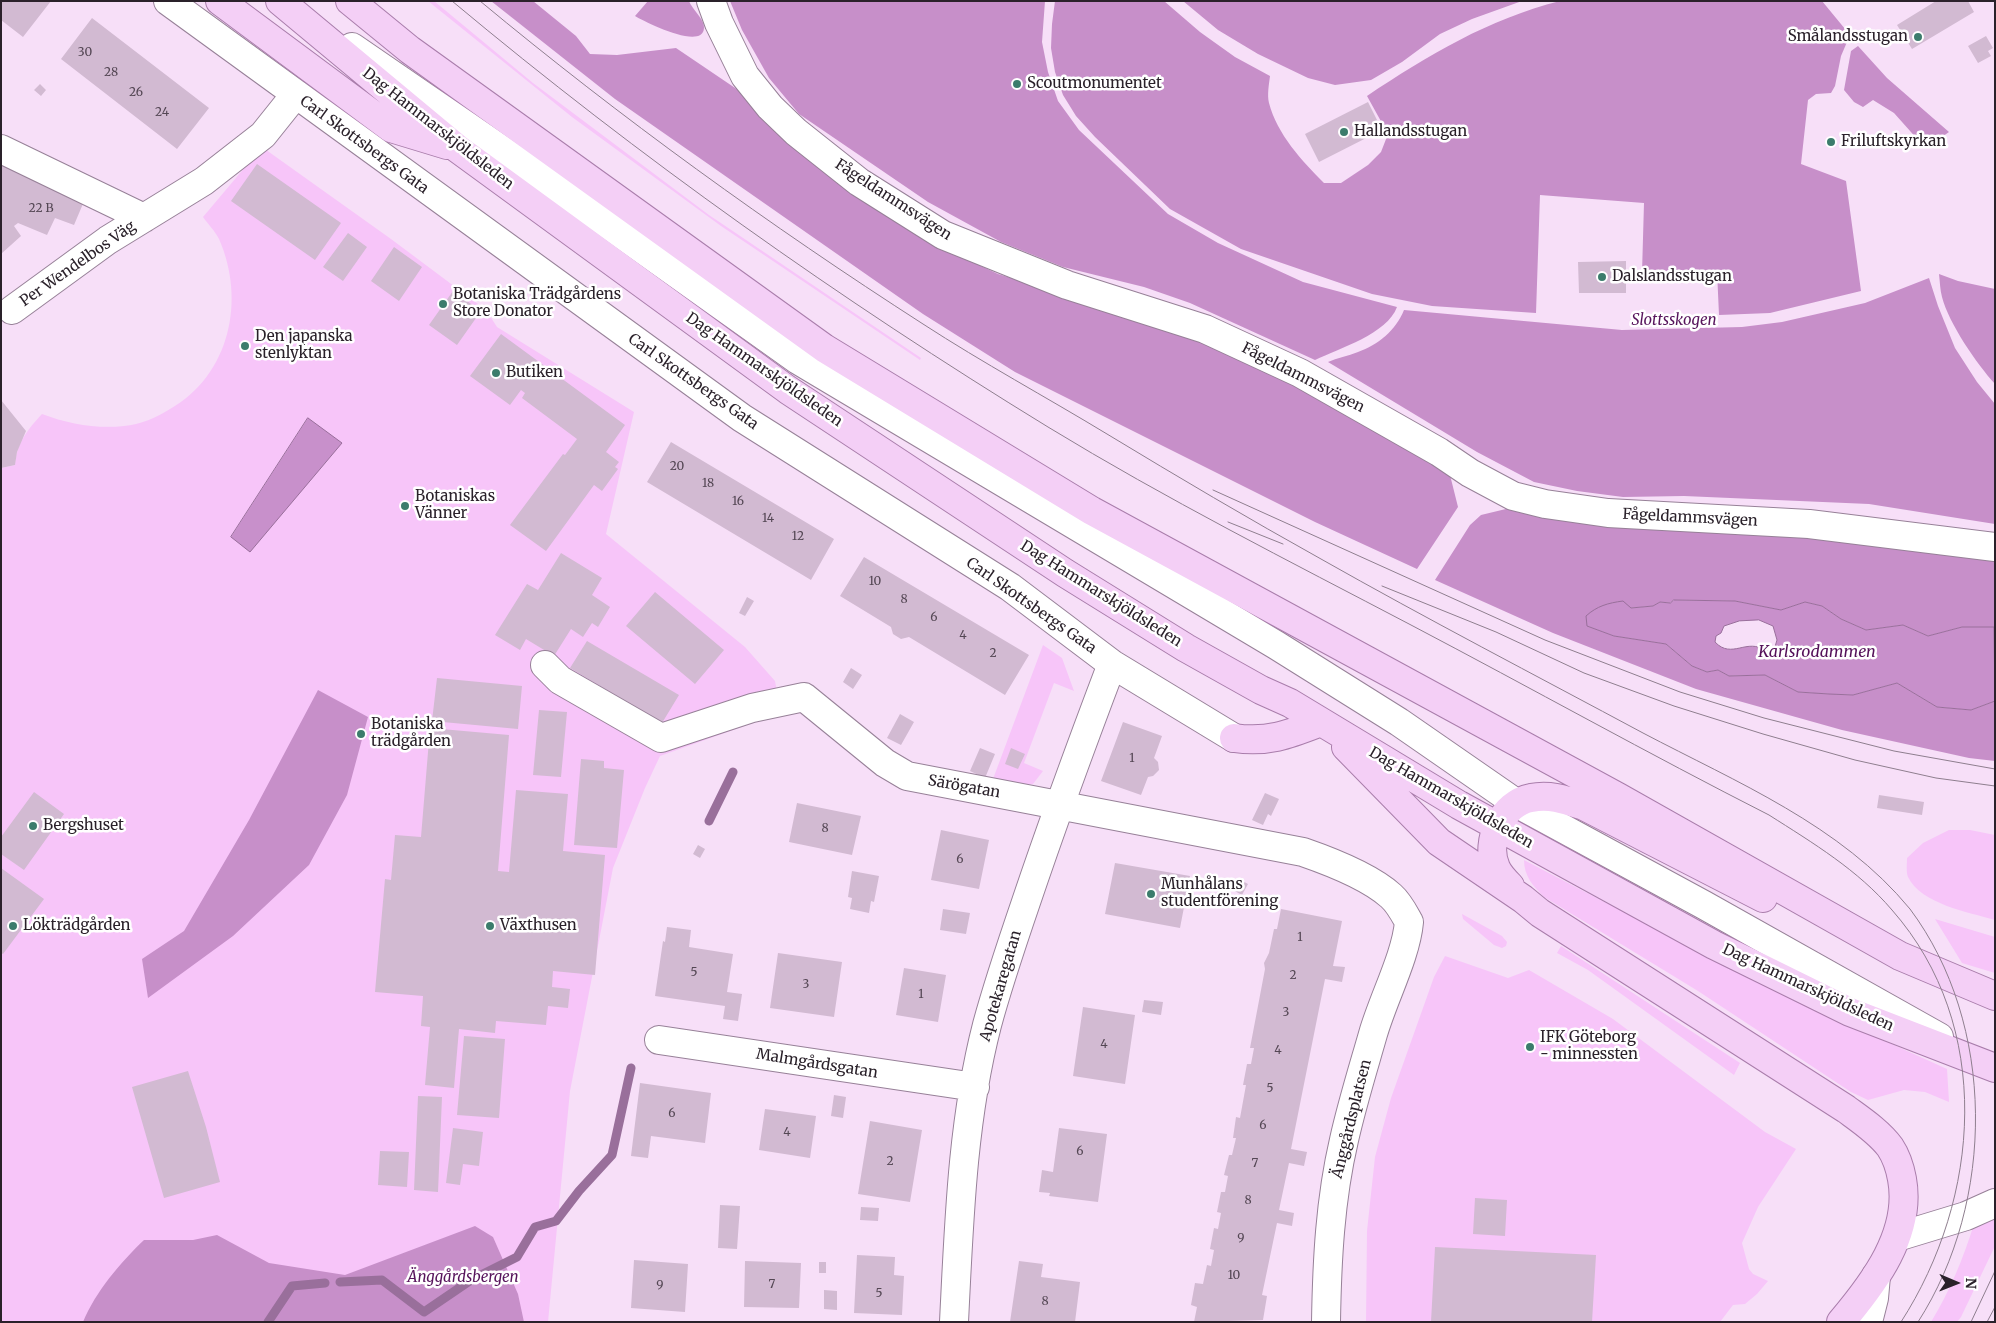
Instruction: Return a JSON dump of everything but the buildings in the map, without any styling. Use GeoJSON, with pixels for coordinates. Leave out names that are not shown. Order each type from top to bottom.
{"type":"FeatureCollection","features":[{"type":"Feature","properties":{"kind":"main road"},"geometry":{"type":"LineString","coordinates":[[220,1],[391,128],[458,149]]}},
{"type":"Feature","properties":{"kind":"main road","name":"Dag Hammarskjöldsleden"},"geometry":{"type":"LineString","coordinates":[[280,1],[458,149],[788,390],[1065,573],[1186,648],[1321,722],[1459,805],[1714,944],[1850,1012],[1992,1067]]}},
{"type":"Feature","properties":{"kind":"main road"},"geometry":{"type":"LineString","coordinates":[[350,1],[426,61],[824,348],[1092,511],[1610,793],[1900,956],[1995,996]]}},
{"type":"Feature","properties":{"kind":"main road"},"geometry":{"type":"LineString","coordinates":[[1234,738],[1250,740],[1284,737],[1321,722],[1439,842],[1524,899]]}},
{"type":"Feature","properties":{"kind":"main road"},"geometry":{"type":"LineString","coordinates":[[1818,910],[1760,897],[1584,806],[1560,798],[1544,796],[1516,803],[1506,813],[1498,826],[1492,842],[1496,867],[1503,879],[1540,913],[1773,1062],[1869,1126],[1890,1147],[1900,1168],[1903,1186],[1903,1218],[1897,1237],[1876,1276],[1862,1297],[1841,1322]]}},
{"type":"Feature","properties":{"kind":"street","name":"Carl Skottsbergs Gata"},"geometry":{"type":"LineString","coordinates":[[168,1],[742,418],[1010,587],[1112,664],[1234,738]]}},
{"type":"Feature","properties":{"kind":"street"},"geometry":{"type":"LineString","coordinates":[[284,1],[534,172],[798,360],[1276,645],[1399,722],[1516,803],[1704,905],[1992,1067]]}},
{"type":"Feature","properties":{"kind":"street","name":"Fågeldammsvägen"},"geometry":{"type":"LineString","coordinates":[[711,1],[719,24],[745,76],[770,107],[796,132],[859,182],[943,236],[1068,285],[1196,326],[1222,337],[1300,373],[1512,496],[1545,504],[1608,513],[1809,524],[1995,547]]}},
{"type":"Feature","properties":{"kind":"street","name":"Per Wendelbos Väg"},"geometry":{"type":"LineString","coordinates":[[12,310],[108,240],[204,181],[263,135],[295,95]]}},
{"type":"Feature","properties":{"kind":"street","name":"Per Wendelbos Väg"},"geometry":{"type":"LineString","coordinates":[[1,149],[144,218]]}},
{"type":"Feature","properties":{"kind":"street","name":"Apotekaregatan"},"geometry":{"type":"LineString","coordinates":[[954,1322],[962,1174],[975,1088],[987,1026],[1002,974],[1059,804],[1112,664]]}},
{"type":"Feature","properties":{"kind":"street","name":"Särögatan"},"geometry":{"type":"LineString","coordinates":[[545,665],[560,680],[661,738],[752,708],[804,697],[885,763],[907,776],[1303,852],[1328,861],[1374,884],[1391,896],[1409,922]]}},
{"type":"Feature","properties":{"kind":"street","name":"Änggårdsplatsen"},"geometry":{"type":"LineString","coordinates":[[1326,1322],[1327,1263],[1332,1210],[1344,1141],[1379,1014],[1408,936],[1409,922]]}},
{"type":"Feature","properties":{"kind":"street","name":"Malmgårdsgatan"},"geometry":{"type":"LineString","coordinates":[[659,1040],[975,1088]]}},
{"type":"Feature","properties":{"kind":"street"},"geometry":{"type":"LineString","coordinates":[[1897,1237],[1966,1216],[1995,1203]]}},
{"type":"Feature","properties":{"kind":"street"},"geometry":{"type":"LineString","coordinates":[[1868,1322],[1874,1298],[1876,1276]]}},
{"type":"Feature","properties":{"kind":"green space"},"geometry":{"type":"Polygon","coordinates":[[[428,1],[434,1],[533,83],[709,215],[921,358],[920,360],[721,226],[572,117],[428,1]]]}},
{"type":"Feature","properties":{"kind":"green space"},"geometry":{"type":"Polygon","coordinates":[[[491,1],[533,1],[576,36],[590,54],[617,55],[676,48],[744,94],[947,250],[998,274],[1118,310],[1285,374],[1449,471],[1458,507],[1417,569],[1315,522],[1015,372],[923,314],[615,99],[491,1]]]}},
{"type":"Feature","properties":{"kind":"green space"},"geometry":{"type":"Polygon","coordinates":[[[648,1],[689,1],[704,25],[701,34],[694,37],[673,33],[635,16],[648,1]]]}},
{"type":"Feature","properties":{"kind":"green space"},"geometry":{"type":"Polygon","coordinates":[[[730,1],[1045,1],[1042,42],[1048,72],[1058,101],[1079,130],[1168,214],[1218,243],[1303,282],[1397,307],[1392,317],[1373,332],[1362,339],[1315,360],[1190,303],[1144,287],[1063,267],[1001,242],[928,202],[799,114],[769,78],[742,30],[730,1]]]}},
{"type":"Feature","properties":{"kind":"green space"},"geometry":{"type":"Polygon","coordinates":[[[1055,1],[1164,1],[1200,32],[1235,57],[1270,76],[1269,103],[1284,136],[1307,166],[1324,183],[1341,183],[1368,165],[1381,152],[1388,134],[1367,96],[1436,53],[1508,18],[1560,1],[1822,1],[1850,35],[1841,56],[1835,86],[1831,93],[1816,94],[1808,100],[1801,164],[1846,181],[1861,291],[1770,313],[1719,315],[1717,271],[1642,273],[1644,203],[1540,195],[1536,313],[1432,306],[1372,294],[1241,249],[1170,209],[1095,137],[1076,116],[1063,95],[1055,72],[1051,48],[1055,1]]]}},
{"type":"Feature","properties":{"kind":"green space"},"geometry":{"type":"Polygon","coordinates":[[[1183,1],[1522,1],[1472,19],[1440,34],[1402,62],[1371,80],[1335,85],[1308,78],[1258,54],[1218,30],[1183,1]]]}},
{"type":"Feature","properties":{"kind":"green space"},"geometry":{"type":"Polygon","coordinates":[[[1858,46],[1887,78],[1949,132],[1939,139],[1919,141],[1894,113],[1873,100],[1863,107],[1854,102],[1844,90],[1851,51],[1858,46]]]}},
{"type":"Feature","properties":{"kind":"green space","name":"Botaniska trädgården"},"geometry":{"type":"Polygon","coordinates":[[[262,147],[391,239],[486,310],[497,327],[634,412],[606,534],[745,647],[775,681],[781,713],[660,756],[613,868],[570,1091],[548,1322],[1,1322],[1,468],[15,465],[20,444],[32,425],[42,414],[62,421],[93,426],[114,427],[136,424],[154,418],[170,409],[190,394],[207,377],[219,356],[227,334],[231,311],[231,287],[227,262],[219,239],[203,217],[262,147]]]}},
{"type":"Feature","properties":{"kind":"green space"},"geometry":{"type":"Polygon","coordinates":[[[1939,274],[1958,281],[1995,289],[1995,384],[1972,355],[1957,331],[1942,297],[1939,274]]]}},
{"type":"Feature","properties":{"kind":"green space"},"geometry":{"type":"Polygon","coordinates":[[[1929,278],[1955,348],[1977,382],[1995,404],[1995,524],[1869,504],[1684,496],[1623,497],[1577,491],[1534,482],[1477,452],[1328,362],[1365,349],[1379,341],[1396,324],[1404,310],[1622,330],[1742,327],[1782,322],[1865,303],[1929,278]]]}},
{"type":"Feature","properties":{"kind":"green space"},"geometry":{"type":"Polygon","coordinates":[[[1510,508],[1810,531],[1995,556],[1995,627],[1962,627],[1928,636],[1903,625],[1866,630],[1841,619],[1822,606],[1805,602],[1781,610],[1735,601],[1674,600],[1670,603],[1660,602],[1653,606],[1631,608],[1588,626],[1614,636],[1666,644],[1692,666],[1707,672],[1718,670],[1729,676],[1765,675],[1798,692],[1853,695],[1897,683],[1937,707],[1971,710],[1995,701],[1995,761],[1969,758],[1842,730],[1696,689],[1553,633],[1435,580],[1470,525],[1481,515],[1510,508]]]}},
{"type":"Feature","properties":{"kind":"green space"},"geometry":{"type":"Polygon","coordinates":[[[1043,645],[1062,658],[1074,691],[1054,683],[1024,763],[1043,771],[1033,784],[1012,784],[993,779],[1043,645]]]}},
{"type":"Feature","properties":{"kind":"green space"},"geometry":{"type":"Polygon","coordinates":[[[318,690],[368,717],[347,795],[309,865],[233,936],[148,998],[142,959],[184,931],[249,820],[318,690]]]}},
{"type":"Feature","properties":{"kind":"green space"},"geometry":{"type":"Polygon","coordinates":[[[1949,830],[1970,830],[1995,835],[1995,920],[1946,906],[1923,894],[1908,877],[1907,858],[1923,843],[1949,830]]]}},
{"type":"Feature","properties":{"kind":"green space"},"geometry":{"type":"Polygon","coordinates":[[[1524,860],[1734,968],[1840,1020],[1947,1069],[1949,1102],[1925,1092],[1904,1090],[1868,1100],[1851,1092],[1698,991],[1544,897],[1530,880],[1524,866],[1524,860]]]}},
{"type":"Feature","properties":{"kind":"green space"},"geometry":{"type":"Polygon","coordinates":[[[1462,914],[1502,936],[1507,942],[1506,946],[1502,948],[1494,945],[1463,919],[1462,914]]]}},
{"type":"Feature","properties":{"kind":"green space"},"geometry":{"type":"Polygon","coordinates":[[[1935,919],[1995,937],[1995,973],[1962,963],[1935,919]]]}},
{"type":"Feature","properties":{"kind":"green space"},"geometry":{"type":"Polygon","coordinates":[[[1561,946],[1740,1063],[1734,1075],[1588,970],[1557,953],[1561,946]]]}},
{"type":"Feature","properties":{"kind":"green space"},"geometry":{"type":"Polygon","coordinates":[[[1445,956],[1508,978],[1529,970],[1613,1019],[1765,1132],[1796,1149],[1758,1207],[1742,1243],[1749,1269],[1753,1274],[1768,1281],[1757,1294],[1745,1304],[1733,1305],[1720,1322],[1366,1322],[1367,1231],[1375,1157],[1391,1098],[1434,977],[1445,956]]]}},
{"type":"Feature","properties":{"kind":"green space"},"geometry":{"type":"Polygon","coordinates":[[[1995,1216],[1995,1246],[1961,1317],[1957,1322],[1931,1322],[1956,1274],[1974,1224],[1995,1216]]]}},
{"type":"Feature","properties":{"kind":"green space","name":"Änggårdsbergen"},"geometry":{"type":"Polygon","coordinates":[[[475,1226],[493,1237],[518,1294],[524,1322],[83,1322],[109,1278],[144,1240],[193,1240],[217,1235],[269,1263],[345,1275],[475,1226]]]}},
{"type":"Feature","properties":{"kind":"water"},"geometry":{"type":"Polygon","coordinates":[[[308,418],[342,443],[250,552],[231,537],[308,418]]]}},
{"type":"Feature","properties":{"kind":"water","name":"Karlsrodammen"},"geometry":{"type":"Polygon","coordinates":[[[1674,600],[1735,601],[1781,610],[1805,602],[1822,606],[1841,619],[1866,630],[1903,625],[1928,636],[1962,627],[1994,627],[1995,701],[1971,710],[1937,707],[1897,683],[1853,695],[1798,692],[1765,675],[1729,676],[1718,670],[1707,672],[1692,666],[1666,644],[1614,636],[1587,626],[1586,616],[1599,607],[1608,604],[1623,601],[1631,608],[1653,606],[1660,602],[1670,603],[1674,600]],[[1759,620],[1739,621],[1724,626],[1721,633],[1716,636],[1715,642],[1727,649],[1752,646],[1766,651],[1774,650],[1777,640],[1773,626],[1759,620]]]}},
{"type":"Feature","properties":{"kind":"waterway"},"geometry":{"type":"LineString","coordinates":[[709,821],[733,772]]}},
{"type":"Feature","properties":{"kind":"waterway"},"geometry":{"type":"LineString","coordinates":[[340,1282],[382,1280],[424,1312],[471,1280],[517,1257],[535,1227],[556,1221],[579,1191],[612,1155],[631,1068]]}},
{"type":"Feature","properties":{"kind":"waterway"},"geometry":{"type":"LineString","coordinates":[[268,1322],[292,1286],[325,1283]]}},
{"type":"Feature","properties":{"kind":"tram line"},"geometry":{"type":"LineString","coordinates":[[452,1],[595,116],[742,225],[893,329],[1048,427],[1092,454],[1228,529],[1769,815],[1834,858],[1865,882],[1892,910],[1925,956],[1948,1006],[1961,1059],[1965,1113],[1960,1168],[1948,1222],[1928,1273],[1901,1322]]}},
{"type":"Feature","properties":{"kind":"tram line"},"geometry":{"type":"LineString","coordinates":[[480,1],[587,87],[752,209],[946,338],[1267,529],[1481,647],[1785,808],[1820,829],[1883,879],[1910,909],[1938,955],[1958,1005],[1971,1058],[1975,1113],[1972,1168],[1962,1223],[1944,1274],[1918,1322]]}},
{"type":"Feature","properties":{"kind":"tram line"},"geometry":{"type":"LineString","coordinates":[[1213,490],[1545,640],[1680,692],[1764,718],[1894,751],[1995,769]]}},
{"type":"Feature","properties":{"kind":"tram line"},"geometry":{"type":"LineString","coordinates":[[1228,522],[1283,544]]}},
{"type":"Feature","properties":{"kind":"tram line"},"geometry":{"type":"LineString","coordinates":[[1382,586],[1496,632],[1584,673],[1674,706],[1855,760],[1936,778],[1995,786]]}},
{"type":"Feature","properties":{"kind":"tram line"},"geometry":{"type":"LineString","coordinates":[[1971,1322],[1995,1271]]}},
{"type":"Feature","properties":{"kind":"tram line"},"geometry":{"type":"LineString","coordinates":[[1987,1322],[1995,1307]]}},
{"type":"Feature","properties":{"kind":"place","name":"Smålandsstugan"},"geometry":{"type":"Point","coordinates":[1918,37]}},
{"type":"Feature","properties":{"kind":"place","name":"Scoutmonumentet"},"geometry":{"type":"Point","coordinates":[1017,84]}},
{"type":"Feature","properties":{"kind":"place","name":"Hallandsstugan"},"geometry":{"type":"Point","coordinates":[1344,132]}},
{"type":"Feature","properties":{"kind":"place","name":"Friluftskyrkan"},"geometry":{"type":"Point","coordinates":[1831,142]}},
{"type":"Feature","properties":{"kind":"place","name":"Dalslandsstugan"},"geometry":{"type":"Point","coordinates":[1602,277]}},
{"type":"Feature","properties":{"kind":"place","name":"Botaniska Trädgårdens Store Donator"},"geometry":{"type":"Point","coordinates":[443,304]}},
{"type":"Feature","properties":{"kind":"place","name":"Den japanska stenlyktan"},"geometry":{"type":"Point","coordinates":[245,346]}},
{"type":"Feature","properties":{"kind":"place","name":"Butiken"},"geometry":{"type":"Point","coordinates":[496,373]}},
{"type":"Feature","properties":{"kind":"place","name":"Botaniskas Vänner"},"geometry":{"type":"Point","coordinates":[405,506]}},
{"type":"Feature","properties":{"kind":"place","name":"Botaniska trädgården"},"geometry":{"type":"Point","coordinates":[361,734]}},
{"type":"Feature","properties":{"kind":"place","name":"Bergshuset"},"geometry":{"type":"Point","coordinates":[33,826]}},
{"type":"Feature","properties":{"kind":"place","name":"Munhålans studentförening"},"geometry":{"type":"Point","coordinates":[1151,894]}},
{"type":"Feature","properties":{"kind":"place","name":"Lökträdgården"},"geometry":{"type":"Point","coordinates":[13,926]}},
{"type":"Feature","properties":{"kind":"place","name":"Växthusen"},"geometry":{"type":"Point","coordinates":[490,926]}},
{"type":"Feature","properties":{"kind":"place","name":"IFK Göteborg - minnessten"},"geometry":{"type":"Point","coordinates":[1530,1047]}},
{"type":"Feature","properties":{"kind":"park label","name":"Slottsskogen"},"geometry":{"type":"Point","coordinates":[1674,321]}}]}
